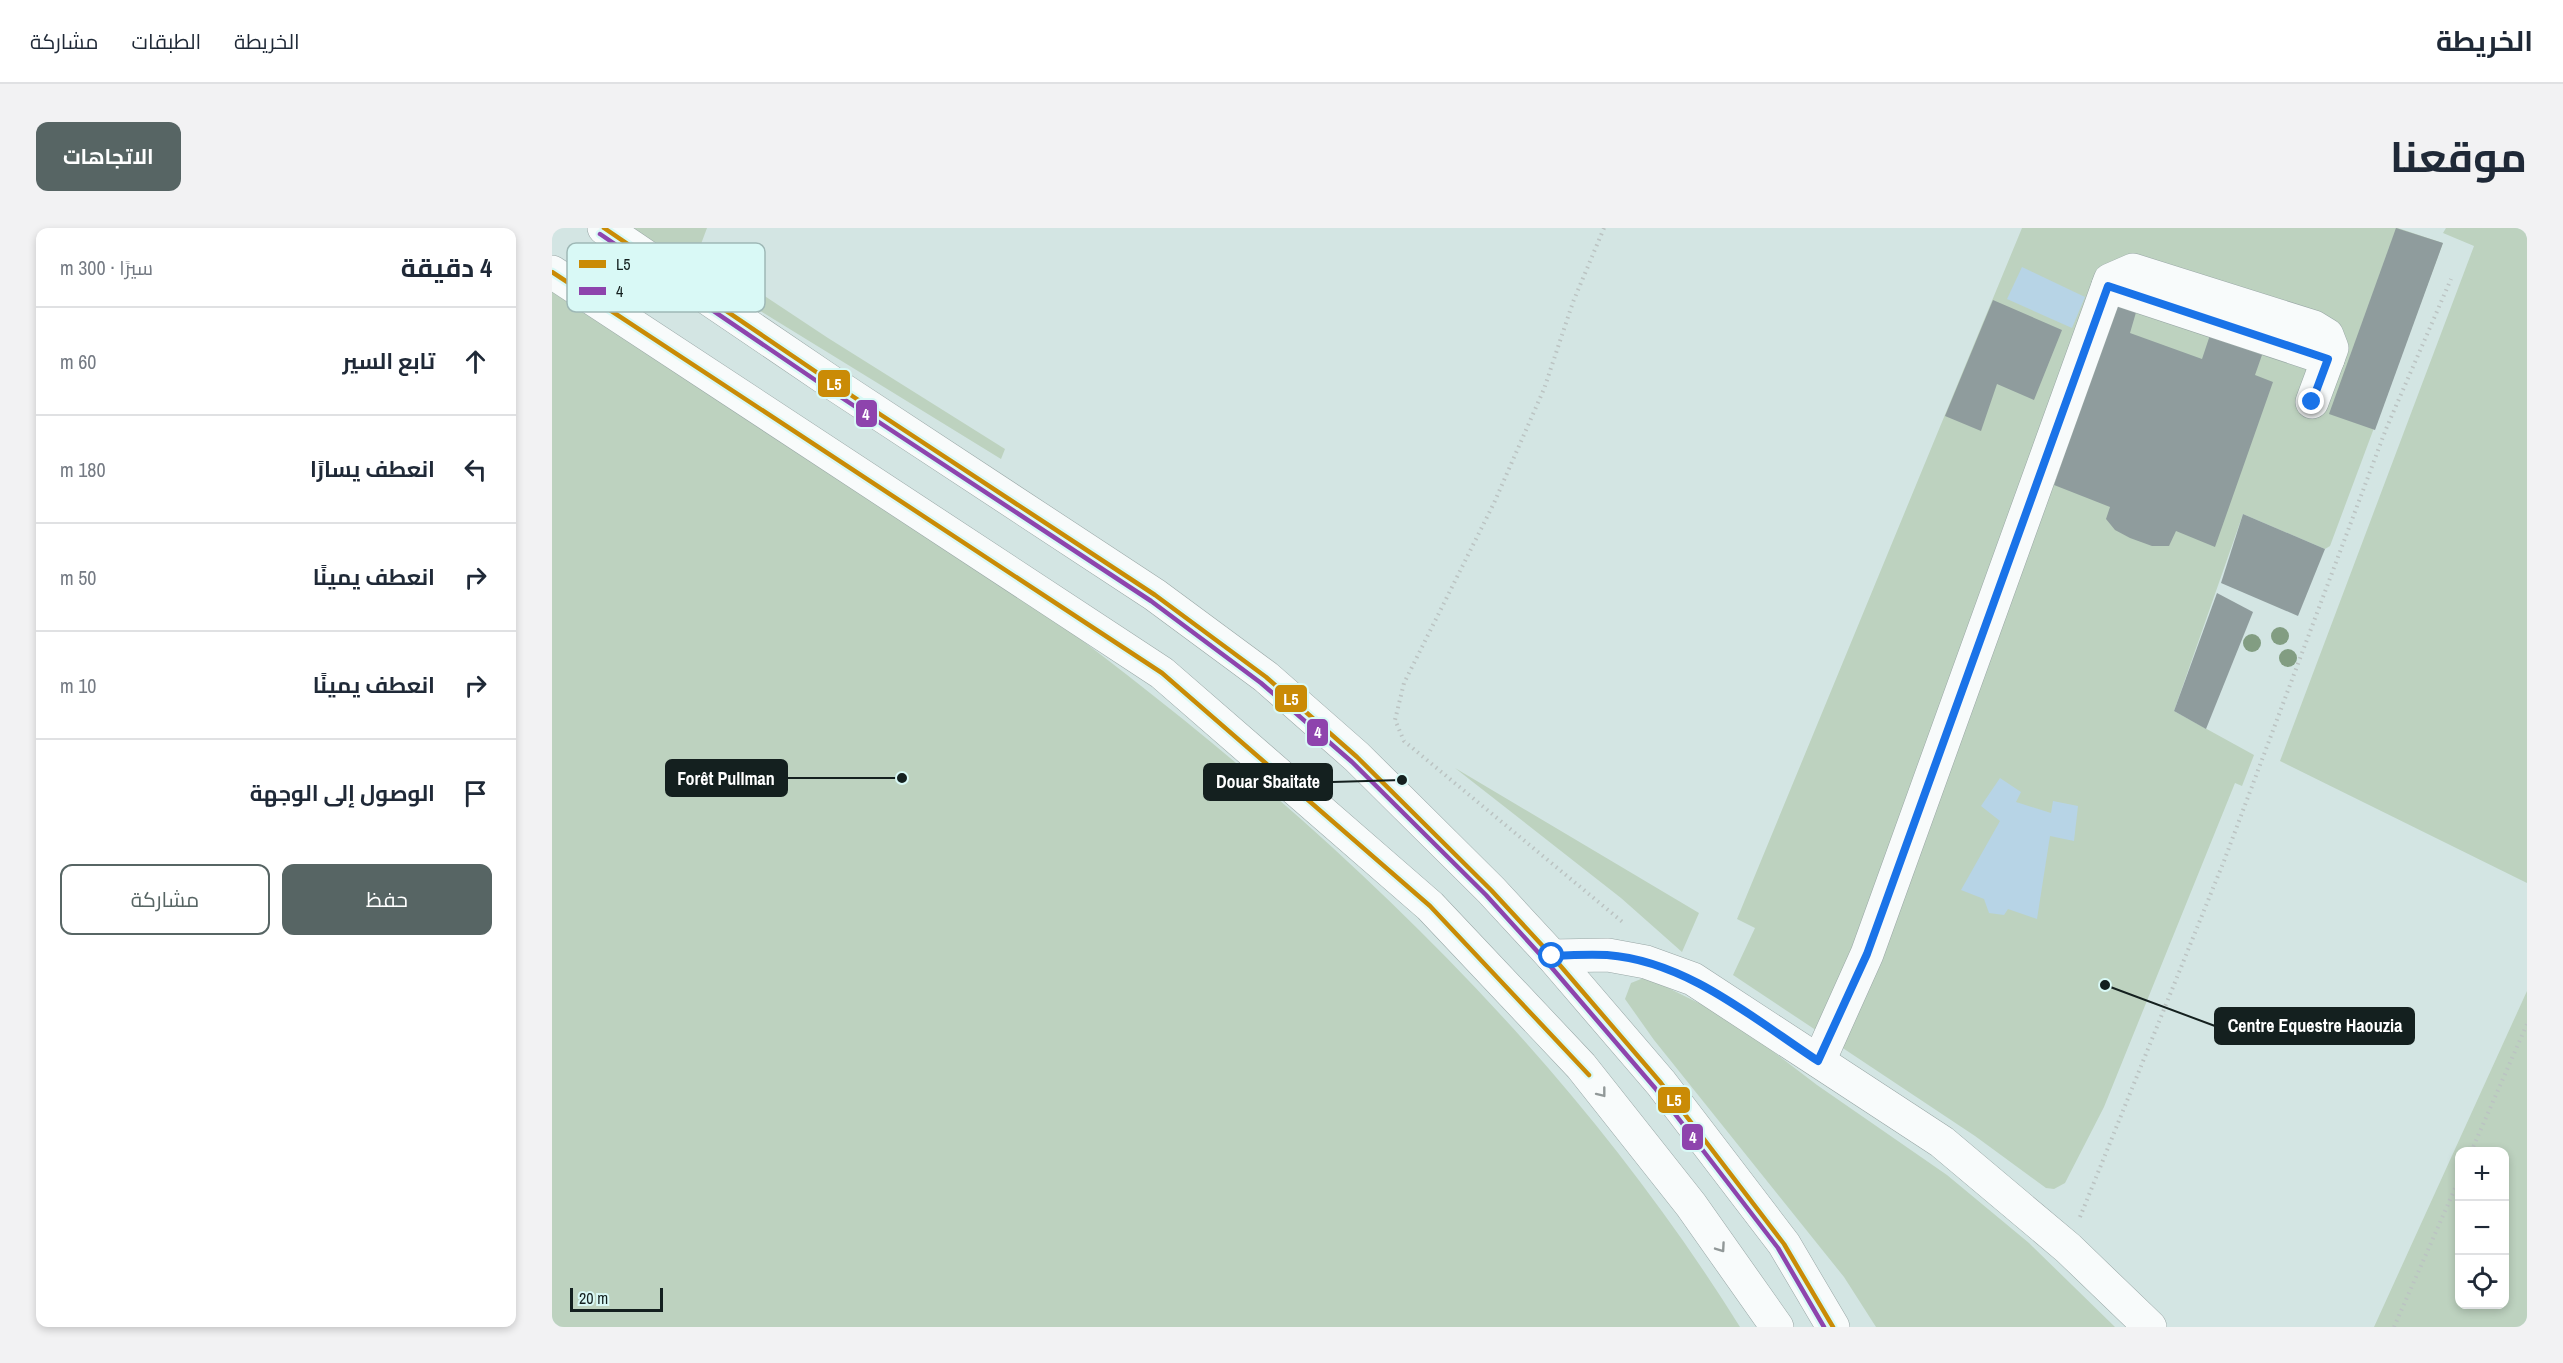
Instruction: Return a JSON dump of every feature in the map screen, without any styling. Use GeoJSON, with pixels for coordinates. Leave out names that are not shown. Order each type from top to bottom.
{"type":"FeatureCollection","features":[{"type":"Feature","properties":{"kind":"main road"},"geometry":{"type":"LineString","coordinates":[[604,228],[626,243]]}},
{"type":"Feature","properties":{"kind":"main road"},"geometry":{"type":"LineString","coordinates":[[1818,1061],[1867,954],[2110,280],[2133,270],[2314,327],[2327,335],[2332,348],[2312,402]]}},
{"type":"Feature","properties":{"kind":"main road"},"geometry":{"type":"LineString","coordinates":[[552,272],[567,282]]}},
{"type":"Feature","properties":{"kind":"main road"},"geometry":{"type":"LineString","coordinates":[[613,312],[1162,673],[1430,906],[1581,1066],[1691,1205],[1777,1327]]}},
{"type":"Feature","properties":{"kind":"main road"},"geometry":{"type":"LineString","coordinates":[[728,312],[1155,595],[1266,677],[1356,757],[1491,890],[1552,956],[1661,1083],[1784,1244],[1833,1327]]}},
{"type":"Feature","properties":{"kind":"main road"},"geometry":{"type":"LineString","coordinates":[[1552,956],[1608,955],[1646,962],[1693,979],[1942,1143],[2068,1248],[2150,1327]]}},
{"type":"Feature","properties":{"kind":"path"},"geometry":{"type":"LineString","coordinates":[[1604,228],[1573,302],[1544,389],[1494,503],[1404,683],[1395,720],[1404,741],[1630,927]]}},
{"type":"Feature","properties":{"kind":"path"},"geometry":{"type":"LineString","coordinates":[[2068,1248],[2224,861],[2386,429],[2451,279]]}},
{"type":"Feature","properties":{"kind":"path"},"geometry":{"type":"LineString","coordinates":[[2473,1147],[2527,1024]]}},
{"type":"Feature","properties":{"kind":"path"},"geometry":{"type":"LineString","coordinates":[[2394,1327],[2455,1188]]}},
{"type":"Feature","properties":{"kind":"green space"},"geometry":{"type":"Polygon","coordinates":[[[633,228],[707,228],[701,243],[655,243],[633,228]]]}},
{"type":"Feature","properties":{"kind":"green space"},"geometry":{"type":"Polygon","coordinates":[[[2022,228],[2398,228],[2443,243],[2330,546],[2325,549],[2243,514],[2174,711],[2254,755],[2242,786],[2235,783],[2104,1107],[2065,1183],[2054,1189],[2046,1188],[1975,1136],[1733,975],[1755,928],[1737,919],[2022,228]]]}},
{"type":"Feature","properties":{"kind":"green space"},"geometry":{"type":"Polygon","coordinates":[[[2446,228],[2527,228],[2527,883],[2280,761],[2474,246],[2443,233],[2446,228]]]}},
{"type":"Feature","properties":{"kind":"green space"},"geometry":{"type":"Polygon","coordinates":[[[552,290],[567,300],[567,312],[586,312],[1002,581],[1108,660],[1211,742],[1311,828],[1408,919],[1499,1013],[1586,1113],[1666,1217],[1740,1327],[552,1327],[552,290]]]}},
{"type":"Feature","properties":{"kind":"green space"},"geometry":{"type":"Polygon","coordinates":[[[765,296],[1005,449],[1001,459],[762,312],[765,312],[765,296]]]}},
{"type":"Feature","properties":{"kind":"green space"},"geometry":{"type":"Polygon","coordinates":[[[1455,768],[1699,913],[1682,952],[1621,898],[1455,768]]]}},
{"type":"Feature","properties":{"kind":"green space"},"geometry":{"type":"Polygon","coordinates":[[[1646,977],[1729,1018],[1817,1085],[1947,1175],[2029,1243],[2115,1327],[1876,1327],[1844,1277],[1654,1040],[1625,999],[1631,983],[1646,977]]]}},
{"type":"Feature","properties":{"kind":"green space"},"geometry":{"type":"Polygon","coordinates":[[[2527,991],[2527,1327],[2374,1327],[2455,1149],[2455,1309],[2509,1309],[2509,1147],[2456,1147],[2527,991]]]}},
{"type":"Feature","properties":{"kind":"water"},"geometry":{"type":"Polygon","coordinates":[[[2022,267],[2085,297],[2072,328],[2007,299],[2022,267]]]}},
{"type":"Feature","properties":{"kind":"water"},"geometry":{"type":"Polygon","coordinates":[[[2000,778],[2021,792],[2016,802],[2051,813],[2053,801],[2078,806],[2074,841],[2050,836],[2037,919],[2008,909],[2004,915],[1989,913],[1984,899],[1961,890],[2000,821],[1981,806],[2000,778]]]}},
{"type":"Feature","properties":{"kind":"building"},"geometry":{"type":"Polygon","coordinates":[[[2396,228],[2443,243],[2375,430],[2329,414],[2396,228]]]}},
{"type":"Feature","properties":{"kind":"building"},"geometry":{"type":"Polygon","coordinates":[[[2119,296],[2139,302],[2130,333],[2202,359],[2210,335],[2262,355],[2255,375],[2273,382],[2215,547],[2176,531],[2169,546],[2152,546],[2130,538],[2115,530],[2106,519],[2110,507],[2054,485],[2119,296]]]}},
{"type":"Feature","properties":{"kind":"building"},"geometry":{"type":"Polygon","coordinates":[[[1993,300],[2062,330],[2034,400],[1997,384],[1981,431],[1945,416],[1993,300]]]}},
{"type":"Feature","properties":{"kind":"building"},"geometry":{"type":"Polygon","coordinates":[[[2243,514],[2325,549],[2298,616],[2221,583],[2243,514]]]}},
{"type":"Feature","properties":{"kind":"building"},"geometry":{"type":"Polygon","coordinates":[[[2217,593],[2253,612],[2206,729],[2174,711],[2217,593]]]}},
{"type":"Feature","properties":{"kind":"transit line","name":"L5"},"geometry":{"type":"LineString","coordinates":[[604,228],[626,243]]}},
{"type":"Feature","properties":{"kind":"transit line","name":"4"},"geometry":{"type":"LineString","coordinates":[[600,234],[613,243]]}},
{"type":"Feature","properties":{"kind":"transit line","name":"L5"},"geometry":{"type":"LineString","coordinates":[[552,272],[567,282]]}},
{"type":"Feature","properties":{"kind":"transit line","name":"L5"},"geometry":{"type":"LineString","coordinates":[[613,312],[1162,673],[1430,906],[1589,1075]]}},
{"type":"Feature","properties":{"kind":"transit line","name":"4"},"geometry":{"type":"LineString","coordinates":[[715,312],[1151,601],[1261,683],[1352,762],[1486,895],[1655,1088],[1778,1248],[1824,1327]]}},
{"type":"Feature","properties":{"kind":"transit line","name":"L5"},"geometry":{"type":"LineString","coordinates":[[728,312],[1155,595],[1266,677],[1357,757],[1491,890],[1552,956],[1661,1083],[1784,1244],[1833,1327]]}},
{"type":"Feature","properties":{"kind":"place","name":"Forêt Pullman"},"geometry":{"type":"Point","coordinates":[902,778]}},
{"type":"Feature","properties":{"kind":"place","name":"Douar Sbaitate"},"geometry":{"type":"Point","coordinates":[1402,780]}},
{"type":"Feature","properties":{"kind":"place","name":"Centre Equestre Haouzia"},"geometry":{"type":"Point","coordinates":[2105,985]}},
{"type":"Feature","properties":{"kind":"route"},"geometry":{"type":"LineString","coordinates":[[1552,956],[1608,955],[1646,962],[1693,979],[1818,1061],[1867,954],[2108,286],[2328,359],[2312,402]]}}]}
